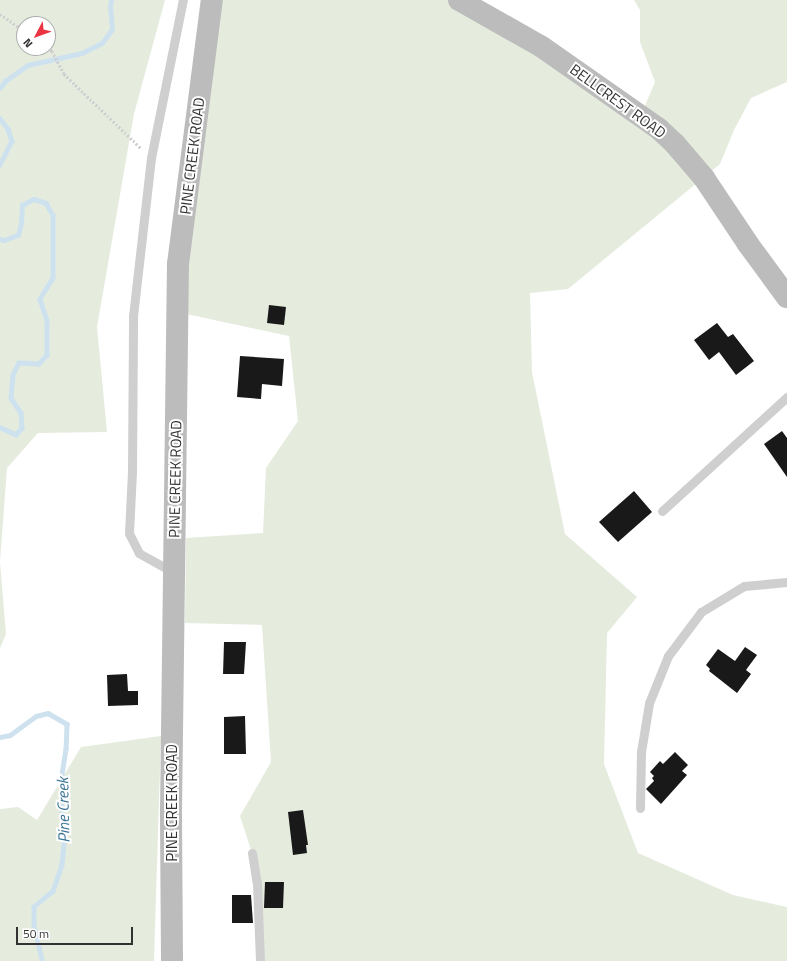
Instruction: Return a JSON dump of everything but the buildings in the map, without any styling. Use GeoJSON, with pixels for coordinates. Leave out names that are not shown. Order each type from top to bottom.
{"type":"FeatureCollection","features":[{"type":"Feature","properties":{"kind":"street","name":"PINE CREEK ROAD"},"geometry":{"type":"LineString","coordinates":[[172,961],[171,811],[178,264],[212,0]]}},
{"type":"Feature","properties":{"kind":"street","name":"BELLCREST ROAD"},"geometry":{"type":"LineString","coordinates":[[459,0],[542,47],[659,129],[675,144],[704,178],[748,244],[787,297]]}},
{"type":"Feature","properties":{"kind":"lane"},"geometry":{"type":"LineString","coordinates":[[174,572],[139,553],[129,533],[132,471],[133,316],[152,158],[183,0]]}},
{"type":"Feature","properties":{"kind":"lane"},"geometry":{"type":"LineString","coordinates":[[662,511],[787,397]]}},
{"type":"Feature","properties":{"kind":"lane"},"geometry":{"type":"LineString","coordinates":[[640,808],[641,752],[649,703],[668,656],[701,612],[744,586],[787,582]]}},
{"type":"Feature","properties":{"kind":"lane"},"geometry":{"type":"LineString","coordinates":[[252,853],[257,883],[260,961]]}},
{"type":"Feature","properties":{"kind":"path"},"geometry":{"type":"LineString","coordinates":[[0,14],[16,25]]}},
{"type":"Feature","properties":{"kind":"path"},"geometry":{"type":"LineString","coordinates":[[55,56],[62,71],[134,141]]}},
{"type":"Feature","properties":{"kind":"shaded area"},"geometry":{"type":"Polygon","coordinates":[[[0,0],[165,0],[134,114],[97,327],[107,432],[38,433],[7,468],[0,562],[0,0]]]}},
{"type":"Feature","properties":{"kind":"shaded area"},"geometry":{"type":"Polygon","coordinates":[[[212,0],[459,0],[641,115],[655,82],[640,42],[640,10],[634,0],[787,0],[787,82],[751,98],[734,130],[720,164],[568,289],[530,293],[532,372],[565,534],[637,597],[607,633],[604,764],[638,853],[733,895],[787,907],[787,961],[260,961],[252,853],[240,816],[271,762],[262,625],[185,623],[186,538],[263,533],[266,468],[298,421],[289,336],[177,312],[212,0]]]}},
{"type":"Feature","properties":{"kind":"shaded area"},"geometry":{"type":"Polygon","coordinates":[[[0,562],[6,634],[0,648],[0,562]]]}},
{"type":"Feature","properties":{"kind":"shaded area"},"geometry":{"type":"Polygon","coordinates":[[[161,736],[154,961],[0,961],[0,809],[18,807],[37,820],[81,747],[161,736]]]}},
{"type":"Feature","properties":{"kind":"waterway","name":"Pine Creek"},"geometry":{"type":"LineString","coordinates":[[0,88],[5,81],[28,65],[82,53],[102,43],[112,29],[110,8],[111,0]]}},
{"type":"Feature","properties":{"kind":"waterway","name":"Pine Creek"},"geometry":{"type":"LineString","coordinates":[[0,118],[8,129],[12,141],[0,165]]}},
{"type":"Feature","properties":{"kind":"waterway","name":"Pine Creek"},"geometry":{"type":"LineString","coordinates":[[0,239],[4,240],[18,235],[21,223],[22,205],[34,199],[46,203],[53,215],[53,278],[40,299],[47,320],[47,355],[39,364],[19,363],[13,375],[11,398],[21,413],[22,428],[16,435],[0,428]]}},
{"type":"Feature","properties":{"kind":"waterway","name":"Pine Creek"},"geometry":{"type":"LineString","coordinates":[[0,737],[10,735],[36,716],[48,713],[67,724],[61,802],[65,835],[62,865],[53,891],[34,907],[34,925],[42,961]]}}]}
